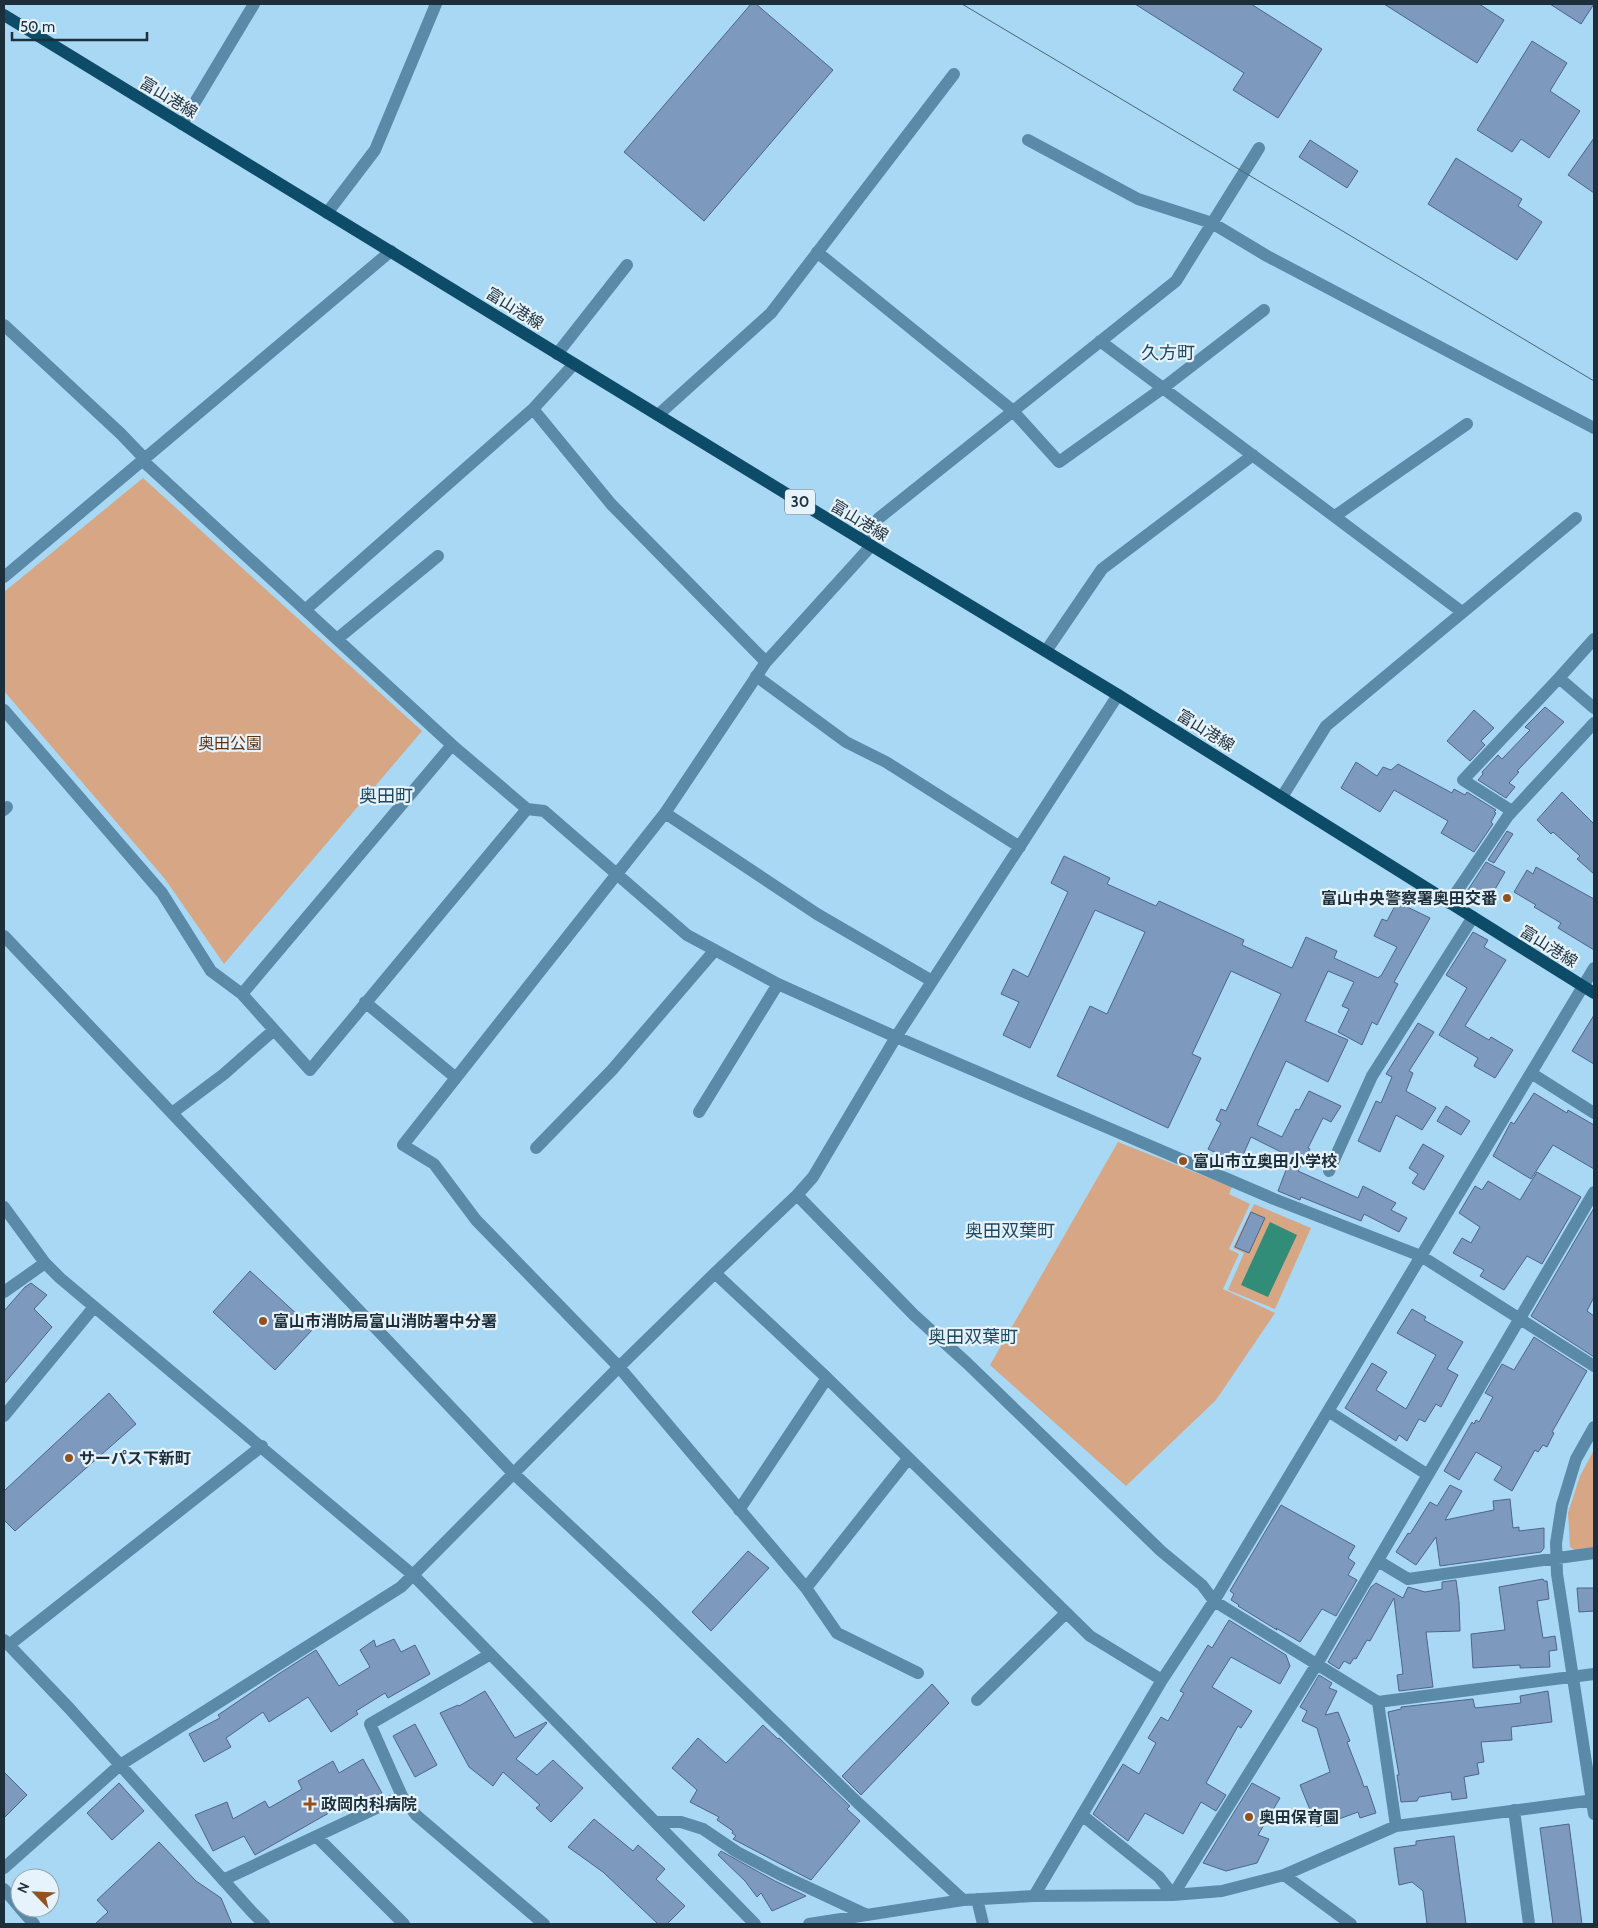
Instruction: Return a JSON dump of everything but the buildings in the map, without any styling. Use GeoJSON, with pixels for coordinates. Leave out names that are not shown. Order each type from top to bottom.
{"type":"FeatureCollection","features":[{"type":"Feature","properties":{"kind":"main road","name":"富山港線"},"geometry":{"type":"LineString","coordinates":[[4,15],[867,543],[1118,694],[1594,994]]}},
{"type":"Feature","properties":{"kind":"street"},"geometry":{"type":"LineString","coordinates":[[182,124],[254,4]]}},
{"type":"Feature","properties":{"kind":"street"},"geometry":{"type":"LineString","coordinates":[[327,213],[375,150],[436,4]]}},
{"type":"Feature","properties":{"kind":"street"},"geometry":{"type":"LineString","coordinates":[[658,415],[771,312],[954,74]]}},
{"type":"Feature","properties":{"kind":"street"},"geometry":{"type":"LineString","coordinates":[[1028,140],[1138,199],[1212,223],[1267,256],[1594,428]]}},
{"type":"Feature","properties":{"kind":"street"},"geometry":{"type":"LineString","coordinates":[[918,1673],[837,1633],[806,1588],[619,1368],[476,1220],[434,1164],[403,1145],[665,813],[766,662],[867,543],[880,518],[1012,410],[1176,281],[1259,148]]}},
{"type":"Feature","properties":{"kind":"street"},"geometry":{"type":"LineString","coordinates":[[4,577],[391,251]]}},
{"type":"Feature","properties":{"kind":"street"},"geometry":{"type":"LineString","coordinates":[[817,252],[1012,410],[1059,462],[1164,388],[1264,310]]}},
{"type":"Feature","properties":{"kind":"street"},"geometry":{"type":"LineString","coordinates":[[558,354],[627,265]]}},
{"type":"Feature","properties":{"kind":"street"},"geometry":{"type":"LineString","coordinates":[[4,325],[143,459],[452,746],[527,809],[544,812],[687,935],[778,984],[896,1037],[1274,1199],[1421,1256],[1594,1366]]}},
{"type":"Feature","properties":{"kind":"street"},"geometry":{"type":"LineString","coordinates":[[1100,341],[1462,612]]}},
{"type":"Feature","properties":{"kind":"street"},"geometry":{"type":"LineString","coordinates":[[304,610],[533,409],[574,364]]}},
{"type":"Feature","properties":{"kind":"street"},"geometry":{"type":"LineString","coordinates":[[533,409],[612,504],[766,662]]}},
{"type":"Feature","properties":{"kind":"street"},"geometry":{"type":"LineString","coordinates":[[1335,516],[1468,424]]}},
{"type":"Feature","properties":{"kind":"street"},"geometry":{"type":"LineString","coordinates":[[1046,651],[1102,569],[1253,455]]}},
{"type":"Feature","properties":{"kind":"street"},"geometry":{"type":"LineString","coordinates":[[1282,797],[1326,726],[1576,518]]}},
{"type":"Feature","properties":{"kind":"street"},"geometry":{"type":"LineString","coordinates":[[337,640],[438,556]]}},
{"type":"Feature","properties":{"kind":"street"},"geometry":{"type":"LineString","coordinates":[[1512,811],[1462,780],[1594,639]]}},
{"type":"Feature","properties":{"kind":"street"},"geometry":{"type":"LineString","coordinates":[[756,676],[846,742],[886,762],[1020,847]]}},
{"type":"Feature","properties":{"kind":"street"},"geometry":{"type":"LineString","coordinates":[[1559,678],[1594,708]]}},
{"type":"Feature","properties":{"kind":"street"},"geometry":{"type":"LineString","coordinates":[[4,1868],[120,1764],[401,1587],[715,1273],[797,1196],[813,1177],[896,1037],[1118,694]]}},
{"type":"Feature","properties":{"kind":"street"},"geometry":{"type":"LineString","coordinates":[[4,710],[162,893],[211,970],[242,994],[310,1070],[527,809]]}},
{"type":"Feature","properties":{"kind":"street"},"geometry":{"type":"LineString","coordinates":[[1449,902],[1512,811],[1594,723]]}},
{"type":"Feature","properties":{"kind":"street"},"geometry":{"type":"LineString","coordinates":[[242,994],[452,746]]}},
{"type":"Feature","properties":{"kind":"street"},"geometry":{"type":"LineString","coordinates":[[665,813],[817,914],[932,981]]}},
{"type":"Feature","properties":{"kind":"street"},"geometry":{"type":"LineString","coordinates":[[1330,1171],[1372,1076],[1473,918]]}},
{"type":"Feature","properties":{"kind":"street"},"geometry":{"type":"LineString","coordinates":[[4,936],[513,1473],[653,1604],[851,1796],[963,1900]]}},
{"type":"Feature","properties":{"kind":"street"},"geometry":{"type":"LineString","coordinates":[[536,1148],[612,1070],[715,950]]}},
{"type":"Feature","properties":{"kind":"street"},"geometry":{"type":"LineString","coordinates":[[1034,1896],[1162,1680],[1214,1601],[1594,968]]}},
{"type":"Feature","properties":{"kind":"street"},"geometry":{"type":"LineString","coordinates":[[699,1112],[778,984]]}},
{"type":"Feature","properties":{"kind":"street"},"geometry":{"type":"LineString","coordinates":[[365,1002],[456,1078]]}},
{"type":"Feature","properties":{"kind":"street"},"geometry":{"type":"LineString","coordinates":[[172,1112],[224,1074],[274,1030]]}},
{"type":"Feature","properties":{"kind":"street"},"geometry":{"type":"LineString","coordinates":[[1531,1073],[1594,1113]]}},
{"type":"Feature","properties":{"kind":"street"},"geometry":{"type":"LineString","coordinates":[[1172,1895],[1317,1664],[1594,1192]]}},
{"type":"Feature","properties":{"kind":"street"},"geometry":{"type":"LineString","coordinates":[[797,1196],[914,1315],[968,1364],[1161,1551],[1202,1585],[1214,1601],[1378,1702],[1594,1674]]}},
{"type":"Feature","properties":{"kind":"street"},"geometry":{"type":"LineString","coordinates":[[4,1207],[45,1263],[94,1307],[262,1446],[413,1575],[489,1655],[755,1924]]}},
{"type":"Feature","properties":{"kind":"street"},"geometry":{"type":"LineString","coordinates":[[4,1292],[45,1263]]}},
{"type":"Feature","properties":{"kind":"street"},"geometry":{"type":"LineString","coordinates":[[715,1273],[827,1378],[1090,1636],[1162,1680]]}},
{"type":"Feature","properties":{"kind":"street"},"geometry":{"type":"LineString","coordinates":[[4,1416],[94,1307]]}},
{"type":"Feature","properties":{"kind":"street"},"geometry":{"type":"LineString","coordinates":[[739,1510],[827,1378]]}},
{"type":"Feature","properties":{"kind":"street"},"geometry":{"type":"LineString","coordinates":[[1328,1411],[1428,1475]]}},
{"type":"Feature","properties":{"kind":"street"},"geometry":{"type":"LineString","coordinates":[[1594,1427],[1576,1459],[1562,1505],[1556,1543],[1557,1574],[1594,1814]]}},
{"type":"Feature","properties":{"kind":"street"},"geometry":{"type":"LineString","coordinates":[[262,1446],[6,1643],[69,1708],[264,1924]]}},
{"type":"Feature","properties":{"kind":"street"},"geometry":{"type":"LineString","coordinates":[[806,1588],[908,1459]]}},
{"type":"Feature","properties":{"kind":"street"},"geometry":{"type":"LineString","coordinates":[[1378,1561],[1408,1579],[1594,1553]]}},
{"type":"Feature","properties":{"kind":"street"},"geometry":{"type":"LineString","coordinates":[[977,1700],[1066,1613]]}},
{"type":"Feature","properties":{"kind":"street"},"geometry":{"type":"LineString","coordinates":[[489,1655],[370,1724],[402,1796],[416,1815],[544,1924]]}},
{"type":"Feature","properties":{"kind":"street"},"geometry":{"type":"LineString","coordinates":[[1378,1702],[1396,1826]]}},
{"type":"Feature","properties":{"kind":"street"},"geometry":{"type":"LineString","coordinates":[[223,1880],[402,1796]]}},
{"type":"Feature","properties":{"kind":"street"},"geometry":{"type":"LineString","coordinates":[[809,1924],[963,1900],[1034,1896],[1172,1895],[1222,1891],[1284,1875],[1396,1826],[1593,1800]]}},
{"type":"Feature","properties":{"kind":"street"},"geometry":{"type":"LineString","coordinates":[[1514,1810],[1529,1924]]}},
{"type":"Feature","properties":{"kind":"street"},"geometry":{"type":"LineString","coordinates":[[1082,1815],[1159,1877],[1172,1895]]}},
{"type":"Feature","properties":{"kind":"street"},"geometry":{"type":"LineString","coordinates":[[655,1822],[681,1822],[703,1829],[738,1852],[779,1874],[867,1915]]}},
{"type":"Feature","properties":{"kind":"street"},"geometry":{"type":"LineString","coordinates":[[317,1837],[404,1924]]}},
{"type":"Feature","properties":{"kind":"street"},"geometry":{"type":"LineString","coordinates":[[1284,1875],[1351,1924]]}},
{"type":"Feature","properties":{"kind":"street"},"geometry":{"type":"LineString","coordinates":[[977,1899],[983,1924]]}},
{"type":"Feature","properties":{"kind":"green space","name":"奥田公園"},"geometry":{"type":"Polygon","coordinates":[[[143,478],[422,731],[224,964],[165,879],[4,691],[4,592],[143,478]]]}},
{"type":"Feature","properties":{"kind":"green space"},"geometry":{"type":"Polygon","coordinates":[[[1118,1142],[1232,1187],[1229,1194],[1250,1204],[1229,1249],[1239,1254],[1223,1289],[1275,1313],[1216,1400],[1126,1486],[990,1365],[1118,1142]]]}},
{"type":"Feature","properties":{"kind":"green space"},"geometry":{"type":"Polygon","coordinates":[[[1254,1204],[1311,1228],[1275,1309],[1228,1290],[1244,1253],[1233,1248],[1254,1204]]]}},
{"type":"Feature","properties":{"kind":"green space"},"geometry":{"type":"Polygon","coordinates":[[[1594,1450],[1594,1547],[1575,1550],[1570,1547],[1568,1513],[1580,1476],[1594,1450]]]}},
{"type":"Feature","properties":{"kind":"shaded area"},"geometry":{"type":"Polygon","coordinates":[[[1270,1222],[1297,1235],[1268,1297],[1241,1285],[1270,1222]]]}},
{"type":"Feature","properties":{"kind":"tram line"},"geometry":{"type":"LineString","coordinates":[[962,4],[1594,381]]}},
{"type":"Feature","properties":{"kind":"place","name":"富山中央警察署奥田交番"},"geometry":{"type":"Point","coordinates":[1507,898]}},
{"type":"Feature","properties":{"kind":"place","name":"富山市立奥田小学校"},"geometry":{"type":"Point","coordinates":[1183,1161]}},
{"type":"Feature","properties":{"kind":"place","name":"富山市消防局富山消防署中分署"},"geometry":{"type":"Point","coordinates":[263,1321]}},
{"type":"Feature","properties":{"kind":"place","name":"サーパス下新町"},"geometry":{"type":"Point","coordinates":[69,1458]}},
{"type":"Feature","properties":{"kind":"place","name":"政岡内科病院"},"geometry":{"type":"Point","coordinates":[310,1804]}},
{"type":"Feature","properties":{"kind":"place","name":"奥田保育園"},"geometry":{"type":"Point","coordinates":[1249,1817]}},
{"type":"Feature","properties":{"kind":"district","name":"久方町"},"geometry":{"type":"Point","coordinates":[1168,353]}},
{"type":"Feature","properties":{"kind":"district","name":"奥田町"},"geometry":{"type":"Point","coordinates":[386,796]}},
{"type":"Feature","properties":{"kind":"district","name":"奥田双葉町"},"geometry":{"type":"Point","coordinates":[1010,1231]}},
{"type":"Feature","properties":{"kind":"district","name":"奥田双葉町"},"geometry":{"type":"Point","coordinates":[973,1337]}}]}
